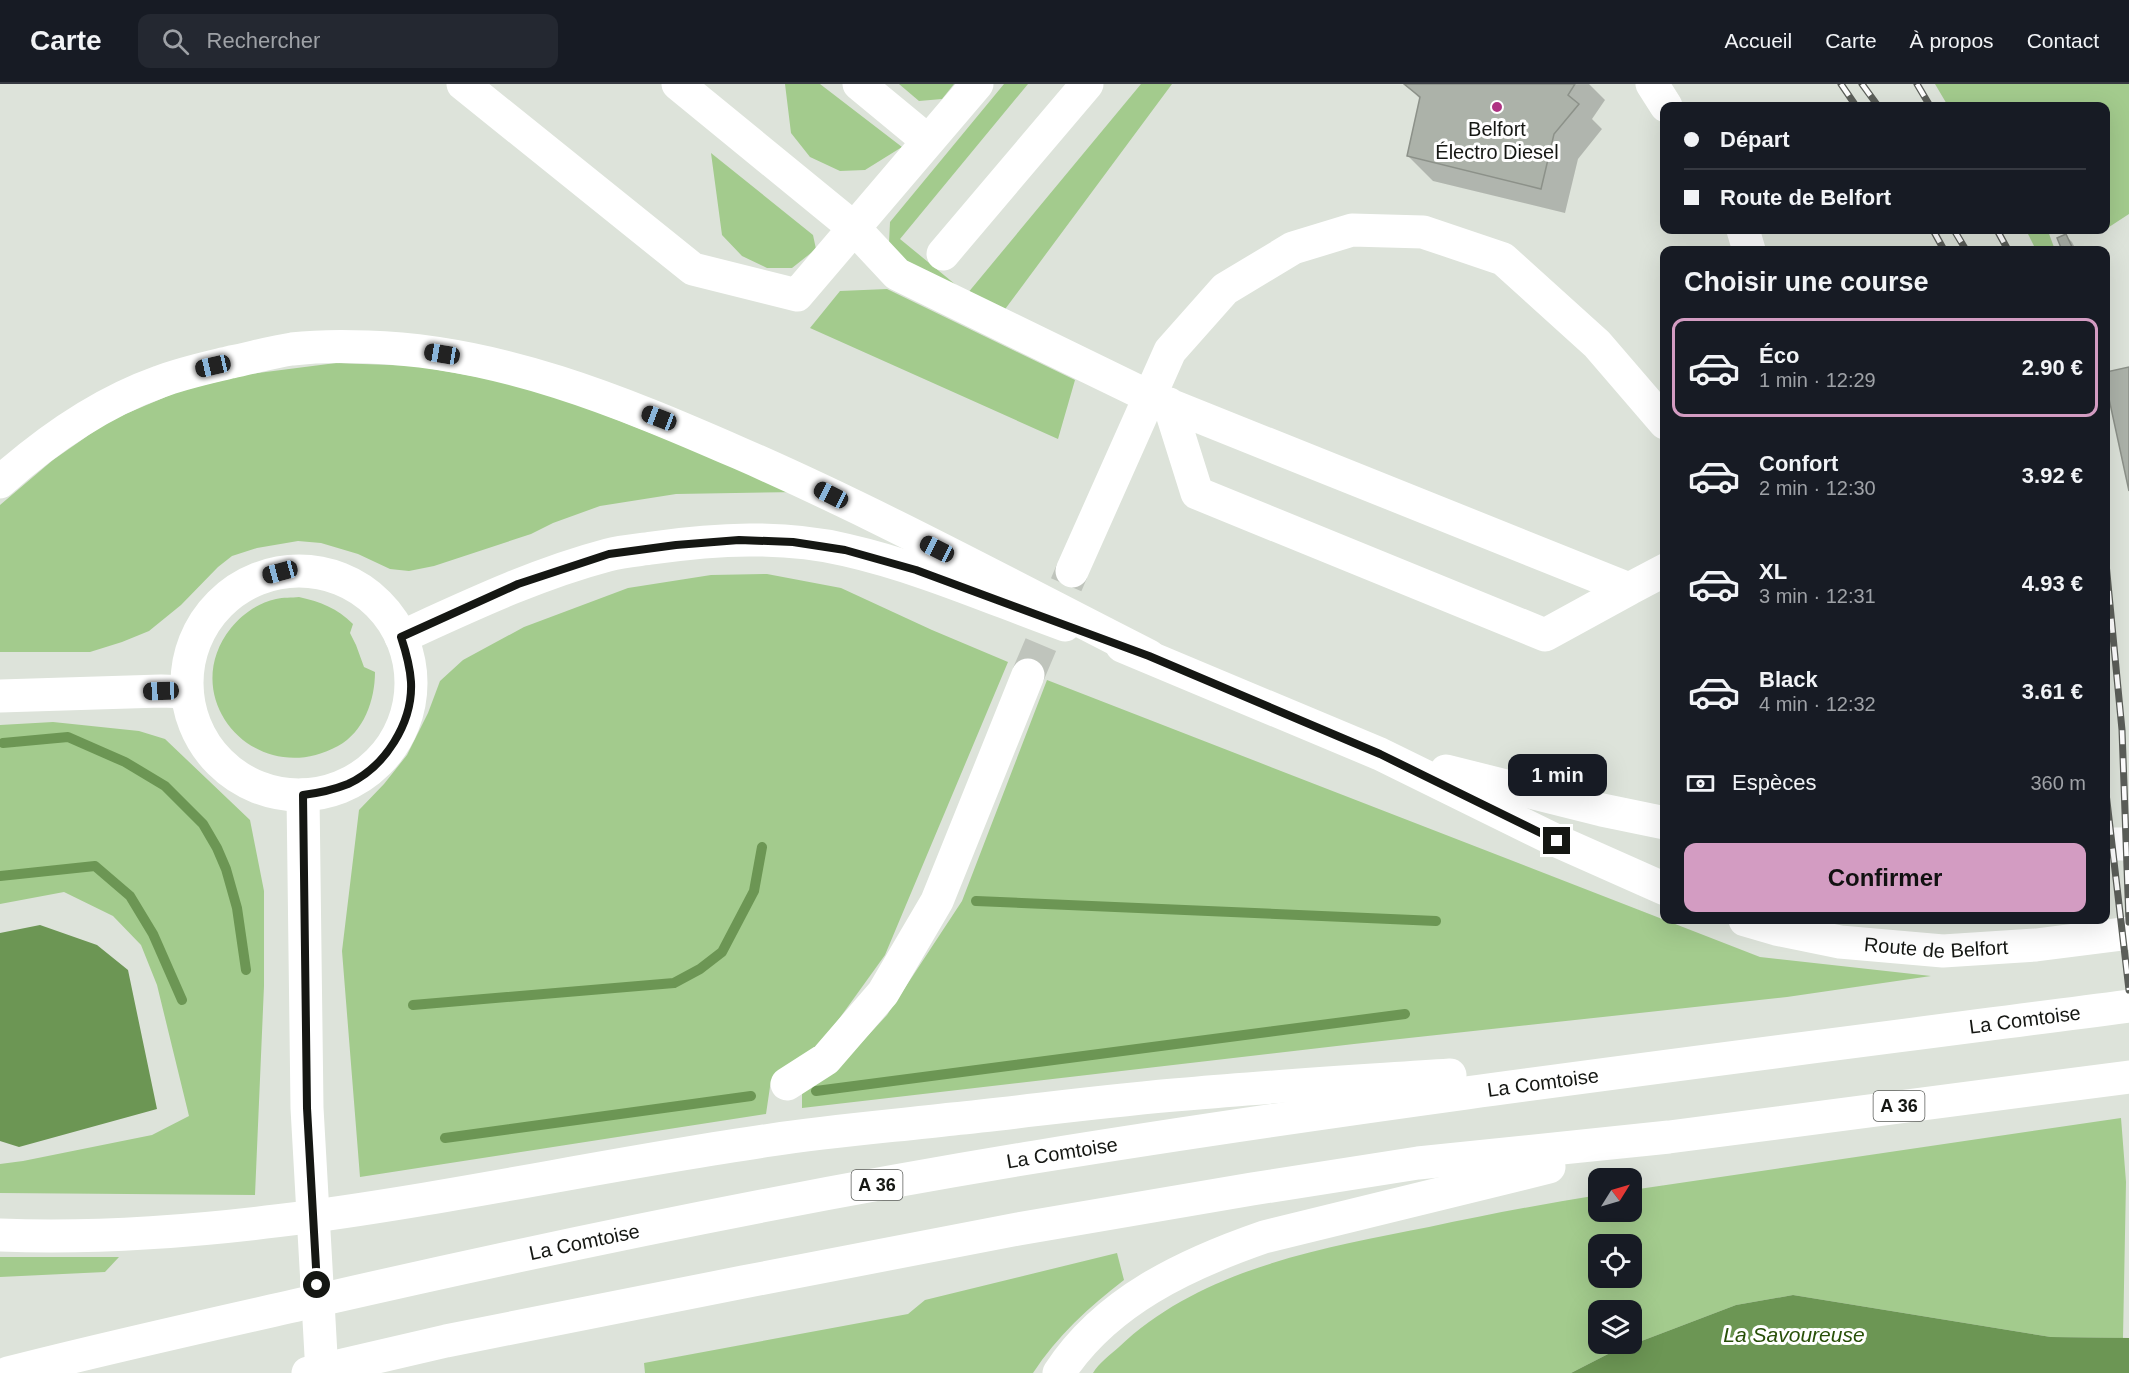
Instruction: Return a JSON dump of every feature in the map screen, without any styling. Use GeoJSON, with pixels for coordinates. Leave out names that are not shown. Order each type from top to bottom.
{"type":"FeatureCollection","features":[{"type":"Feature","properties":{"kind":"main road"},"geometry":{"type":"LineString","coordinates":[[463,84],[693,268],[797,295],[977,84]]}},
{"type":"Feature","properties":{"kind":"main road"},"geometry":{"type":"LineString","coordinates":[[678,84],[854,228],[897,274],[1159,401],[1629,589]]}},
{"type":"Feature","properties":{"kind":"main road"},"geometry":{"type":"LineString","coordinates":[[859,84],[928,141]]}},
{"type":"Feature","properties":{"kind":"main road"},"geometry":{"type":"LineString","coordinates":[[943,254],[1088,84]]}},
{"type":"Feature","properties":{"kind":"main road"},"geometry":{"type":"LineString","coordinates":[[1652,84],[1663,102]]}},
{"type":"Feature","properties":{"kind":"main road"},"geometry":{"type":"LineString","coordinates":[[1072,571],[1159,401],[1170,351],[1225,289],[1293,248],[1352,230],[1423,232],[1503,260],[1597,344],[1660,417]]}},
{"type":"Feature","properties":{"kind":"main road"},"geometry":{"type":"LineString","coordinates":[[0,482],[23,461],[67,430],[98,412],[156,383],[195,370],[294,349],[407,348],[521,371],[579,388],[670,423],[810,484],[1149,656]]}},
{"type":"Feature","properties":{"kind":"main road"},"geometry":{"type":"LineString","coordinates":[[1159,401],[1197,493],[1545,635],[1660,573]]}},
{"type":"Feature","properties":{"kind":"main road"},"geometry":{"type":"LineString","coordinates":[[401,637],[518,584],[609,554],[739,540],[793,542],[856,553],[916,570],[1149,656],[1380,754],[1557,841],[1660,887]]}},
{"type":"Feature","properties":{"kind":"main road"},"geometry":{"type":"LineString","coordinates":[[301,570],[342,579],[361,589],[377,603],[391,618],[401,637],[408,660],[411,684],[408,708],[400,732],[382,758],[370,770],[350,783],[327,792],[303,795],[282,794],[261,788],[225,767],[210,751],[199,734],[191,714],[187,692],[187,671],[191,651],[210,614],[224,598],[241,586],[260,577],[301,570]]}},
{"type":"Feature","properties":{"kind":"main road"},"geometry":{"type":"LineString","coordinates":[[787,1084],[826,1059],[884,993],[937,901],[1029,675]]}},
{"type":"Feature","properties":{"kind":"main road"},"geometry":{"type":"LineString","coordinates":[[0,696],[187,692]]}},
{"type":"Feature","properties":{"kind":"main road"},"geometry":{"type":"LineString","coordinates":[[1380,754],[1602,810],[1660,822]]}},
{"type":"Feature","properties":{"kind":"main road"},"geometry":{"type":"LineString","coordinates":[[303,795],[307,1108],[322,1373]]}},
{"type":"Feature","properties":{"kind":"main road"},"geometry":{"type":"LineString","coordinates":[[1557,841],[1660,862]]}},
{"type":"Feature","properties":{"kind":"main road"},"geometry":{"type":"LineString","coordinates":[[2110,844],[2129,844]]}},
{"type":"Feature","properties":{"kind":"main road","name":"Route de Belfort"},"geometry":{"type":"LineString","coordinates":[[1759,924],[1840,942],[1943,951],[2036,945],[2129,933]]}},
{"type":"Feature","properties":{"kind":"main road","name":"La Comtoise"},"geometry":{"type":"LineString","coordinates":[[8,1373],[442,1271],[864,1187],[1049,1155],[1472,1092],[2129,1006]]}},
{"type":"Feature","properties":{"kind":"main road"},"geometry":{"type":"LineString","coordinates":[[0,1235],[129,1235],[238,1226],[436,1197],[773,1139],[1173,1095],[1757,1053]]}},
{"type":"Feature","properties":{"kind":"main road","name":"A 36"},"geometry":{"type":"LineString","coordinates":[[308,1373],[458,1339],[1030,1227],[1252,1189],[1418,1163],[1669,1137],[2129,1077]]}},
{"type":"Feature","properties":{"kind":"main road"},"geometry":{"type":"LineString","coordinates":[[1059,1373],[1081,1344],[1121,1308],[1170,1276],[1220,1252],[1275,1234],[1669,1137]]}},
{"type":"Feature","properties":{"kind":"shaded area"},"geometry":{"type":"Polygon","coordinates":[[[785,84],[820,84],[902,147],[865,170],[840,171],[810,157],[791,133],[785,84]]]}},
{"type":"Feature","properties":{"kind":"shaded area"},"geometry":{"type":"Polygon","coordinates":[[[899,84],[954,84],[942,99],[919,101],[899,84]]]}},
{"type":"Feature","properties":{"kind":"shaded area"},"geometry":{"type":"Polygon","coordinates":[[[1004,84],[1028,84],[900,239],[967,294],[1141,84],[1172,84],[1000,316],[906,269],[889,243],[890,222],[1004,84]]]}},
{"type":"Feature","properties":{"kind":"shaded area"},"geometry":{"type":"Polygon","coordinates":[[[1935,84],[2129,84],[2129,214],[2110,226],[2110,102],[1946,102],[1935,84]]]}},
{"type":"Feature","properties":{"kind":"shaded area"},"geometry":{"type":"Polygon","coordinates":[[[711,153],[813,235],[816,249],[792,268],[767,268],[742,256],[722,235],[711,153]]]}},
{"type":"Feature","properties":{"kind":"shaded area"},"geometry":{"type":"Polygon","coordinates":[[[2028,234],[2049,234],[2054,246],[2034,246],[2028,234]]]}},
{"type":"Feature","properties":{"kind":"shaded area"},"geometry":{"type":"Polygon","coordinates":[[[887,289],[1075,380],[1058,439],[810,328],[840,291],[887,289]]]}},
{"type":"Feature","properties":{"kind":"shaded area"},"geometry":{"type":"Polygon","coordinates":[[[336,363],[416,366],[534,387],[800,492],[676,494],[600,506],[553,523],[531,534],[434,566],[409,571],[390,569],[358,554],[321,543],[298,541],[257,548],[232,556],[181,605],[149,631],[122,642],[90,652],[0,652],[0,505],[53,460],[109,421],[182,390],[250,374],[336,363]]]}},
{"type":"Feature","properties":{"kind":"shaded area"},"geometry":{"type":"Polygon","coordinates":[[[767,574],[841,588],[1008,662],[885,955],[811,1054],[771,1080],[766,1114],[360,1177],[342,951],[359,810],[407,755],[428,713],[440,681],[463,660],[524,627],[628,588],[711,575],[767,574]]]}},
{"type":"Feature","properties":{"kind":"shaded area"},"geometry":{"type":"Polygon","coordinates":[[[299,597],[328,606],[353,624],[350,633],[364,667],[375,672],[373,693],[361,724],[347,740],[338,746],[308,757],[279,756],[253,747],[233,730],[219,708],[213,682],[216,655],[231,628],[251,610],[269,601],[299,597]]]}},
{"type":"Feature","properties":{"kind":"shaded area"},"geometry":{"type":"Polygon","coordinates":[[[1047,680],[1660,918],[1660,924],[1675,924],[1760,957],[1931,976],[1787,997],[802,1108],[802,1086],[837,1069],[887,1015],[962,901],[1047,680]]]}},
{"type":"Feature","properties":{"kind":"shaded area"},"geometry":{"type":"Polygon","coordinates":[[[53,722],[139,731],[165,739],[250,820],[264,891],[264,986],[255,1195],[0,1193],[0,1164],[152,1135],[189,1116],[157,985],[141,945],[113,916],[64,892],[0,904],[0,725],[53,722]]]}},
{"type":"Feature","properties":{"kind":"shaded area"},"geometry":{"type":"Polygon","coordinates":[[[2121,1118],[2126,1182],[2123,1338],[2051,1337],[1793,1295],[1736,1305],[1642,1341],[1642,1300],[1588,1300],[1588,1354],[1608,1354],[1571,1373],[1093,1373],[1105,1359],[1151,1320],[1187,1298],[1225,1280],[1305,1254],[1514,1210],[1588,1197],[1588,1222],[1642,1222],[1642,1189],[2121,1118]]]}},
{"type":"Feature","properties":{"kind":"shaded area"},"geometry":{"type":"Polygon","coordinates":[[[1117,1253],[1124,1280],[1074,1323],[1042,1359],[1033,1373],[645,1373],[644,1363],[908,1314],[925,1300],[1117,1253]]]}},
{"type":"Feature","properties":{"kind":"shaded area"},"geometry":{"type":"Polygon","coordinates":[[[0,1257],[119,1257],[105,1272],[0,1277],[0,1257]]]}},
{"type":"Feature","properties":{"kind":"water"},"geometry":{"type":"Polygon","coordinates":[[[40,925],[97,945],[128,970],[157,1109],[19,1147],[0,1141],[0,933],[40,925]]]}},
{"type":"Feature","properties":{"kind":"water","name":"La Savoureuse"},"geometry":{"type":"Polygon","coordinates":[[[1793,1295],[2051,1337],[2129,1338],[2129,1373],[1571,1373],[1608,1354],[1642,1354],[1642,1341],[1736,1305],[1793,1295]]]}},
{"type":"Feature","properties":{"kind":"building"},"geometry":{"type":"Polygon","coordinates":[[[1404,84],[1575,84],[1568,95],[1579,104],[1554,134],[1541,189],[1407,156],[1420,97],[1404,84]]]}},
{"type":"Feature","properties":{"kind":"building"},"geometry":{"type":"Polygon","coordinates":[[[2066,234],[2072,246],[2060,246],[2057,238],[2066,234]]]}},
{"type":"Feature","properties":{"kind":"building"},"geometry":{"type":"Polygon","coordinates":[[[2129,367],[2129,491],[2110,403],[2110,371],[2129,367]]]}},
{"type":"Feature","properties":{"kind":"waterway"},"geometry":{"type":"LineString","coordinates":[[3,743],[68,737],[125,762],[165,786],[203,824],[217,848],[226,869],[237,908],[246,970]]}},
{"type":"Feature","properties":{"kind":"waterway"},"geometry":{"type":"LineString","coordinates":[[413,1005],[674,983],[700,969],[722,952],[754,891],[762,847]]}},
{"type":"Feature","properties":{"kind":"waterway"},"geometry":{"type":"LineString","coordinates":[[0,876],[95,866],[130,896],[153,934],[182,1000]]}},
{"type":"Feature","properties":{"kind":"waterway"},"geometry":{"type":"LineString","coordinates":[[976,901],[1436,921]]}},
{"type":"Feature","properties":{"kind":"waterway"},"geometry":{"type":"LineString","coordinates":[[816,1091],[1405,1014]]}},
{"type":"Feature","properties":{"kind":"waterway"},"geometry":{"type":"LineString","coordinates":[[445,1138],[751,1096]]}},
{"type":"Feature","properties":{"kind":"tunnel"},"geometry":{"type":"LineString","coordinates":[[1028,675],[1072,571]]}},
{"type":"Feature","properties":{"kind":"railway"},"geometry":{"type":"LineString","coordinates":[[1841,84],[1853,102]]}},
{"type":"Feature","properties":{"kind":"railway"},"geometry":{"type":"LineString","coordinates":[[1862,84],[1875,102]]}},
{"type":"Feature","properties":{"kind":"railway"},"geometry":{"type":"LineString","coordinates":[[1917,84],[1928,102]]}},
{"type":"Feature","properties":{"kind":"railway"},"geometry":{"type":"LineString","coordinates":[[1935,234],[1942,246]]}},
{"type":"Feature","properties":{"kind":"railway"},"geometry":{"type":"LineString","coordinates":[[1956,234],[1964,246]]}},
{"type":"Feature","properties":{"kind":"railway"},"geometry":{"type":"LineString","coordinates":[[1999,234],[2006,246]]}},
{"type":"Feature","properties":{"kind":"railway"},"geometry":{"type":"LineString","coordinates":[[2110,605],[2122,730],[2129,922]]}},
{"type":"Feature","properties":{"kind":"railway"},"geometry":{"type":"LineString","coordinates":[[2110,827],[2129,990]]}},
{"type":"Feature","properties":{"kind":"place","name":"Belfort Électro Diesel"},"geometry":{"type":"Point","coordinates":[1497,107]}},
{"type":"Feature","properties":{"kind":"route"},"geometry":{"type":"LineString","coordinates":[[317,1285],[307,1108],[303,795],[327,792],[350,783],[370,770],[387,752],[400,732],[408,708],[411,684],[408,660],[401,637],[518,584],[609,554],[676,545],[739,540],[793,542],[845,550],[916,570],[1149,656],[1380,754],[1557,841]]}}]}
